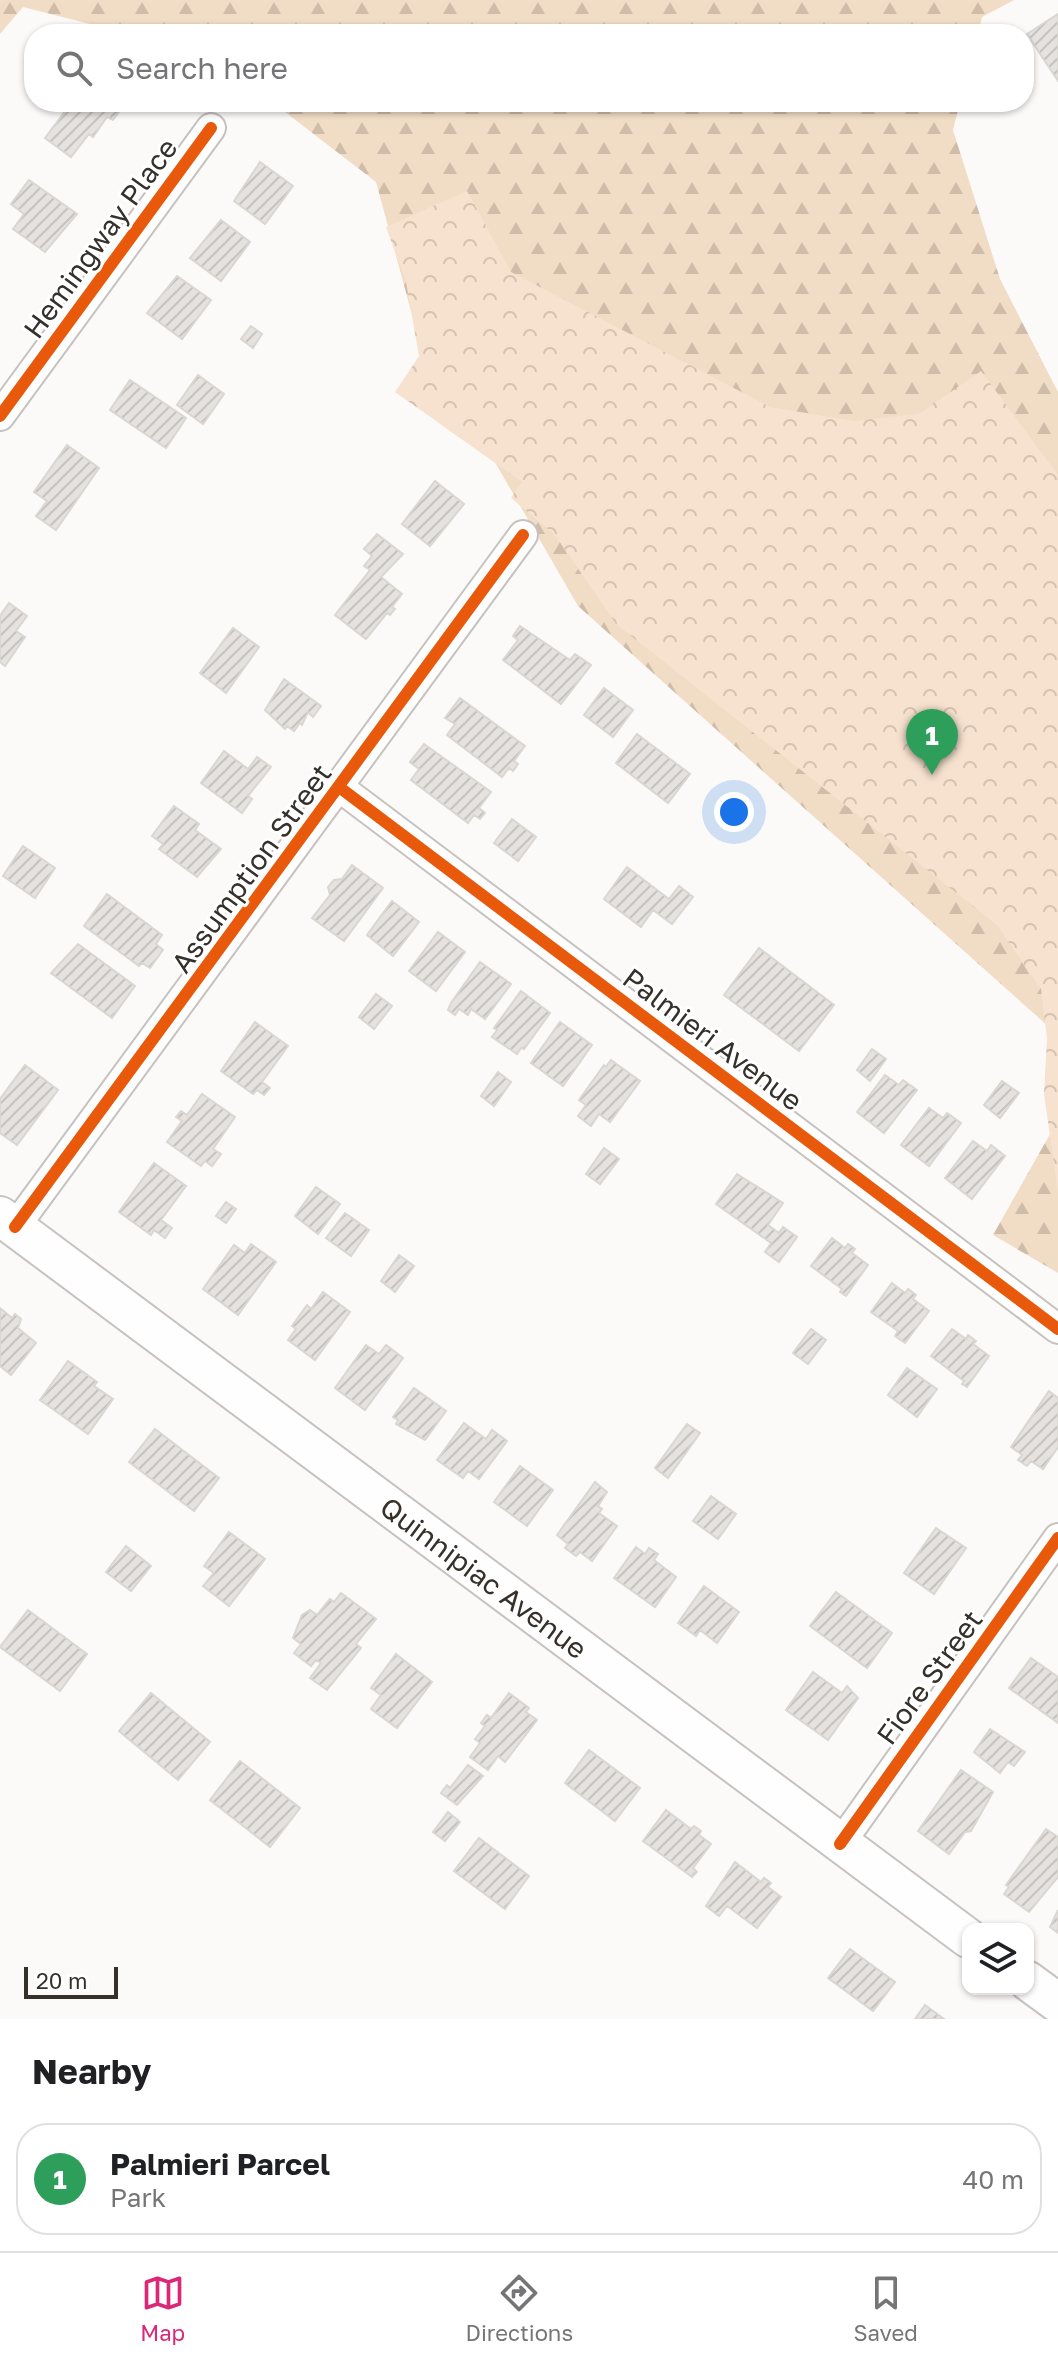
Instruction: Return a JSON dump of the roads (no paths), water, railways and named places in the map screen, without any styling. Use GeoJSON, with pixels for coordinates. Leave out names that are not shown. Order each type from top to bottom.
{"type":"FeatureCollection","features":[{"type":"Feature","properties":{"kind":"main road","name":"Quinnipiac Avenue"},"geometry":{"type":"LineString","coordinates":[[8,1222],[962,1934]]}},
{"type":"Feature","properties":{"kind":"main road"},"geometry":{"type":"LineString","coordinates":[[1034,1985],[1058,2003]]}},
{"type":"Feature","properties":{"kind":"street","name":"Hemingway Place"},"geometry":{"type":"LineString","coordinates":[[0,416],[211,128]]}},
{"type":"Feature","properties":{"kind":"street","name":"Assumption Street"},"geometry":{"type":"LineString","coordinates":[[8,1222],[339,787],[523,535]]}},
{"type":"Feature","properties":{"kind":"street","name":"Palmieri Avenue"},"geometry":{"type":"LineString","coordinates":[[339,787],[1058,1329]]}},
{"type":"Feature","properties":{"kind":"street","name":"Fiore Street"},"geometry":{"type":"LineString","coordinates":[[840,1844],[1058,1538]]}},
{"type":"Feature","properties":{"kind":"place","name":"Palmieri Parcel"},"geometry":{"type":"Point","coordinates":[932,775]}}]}
